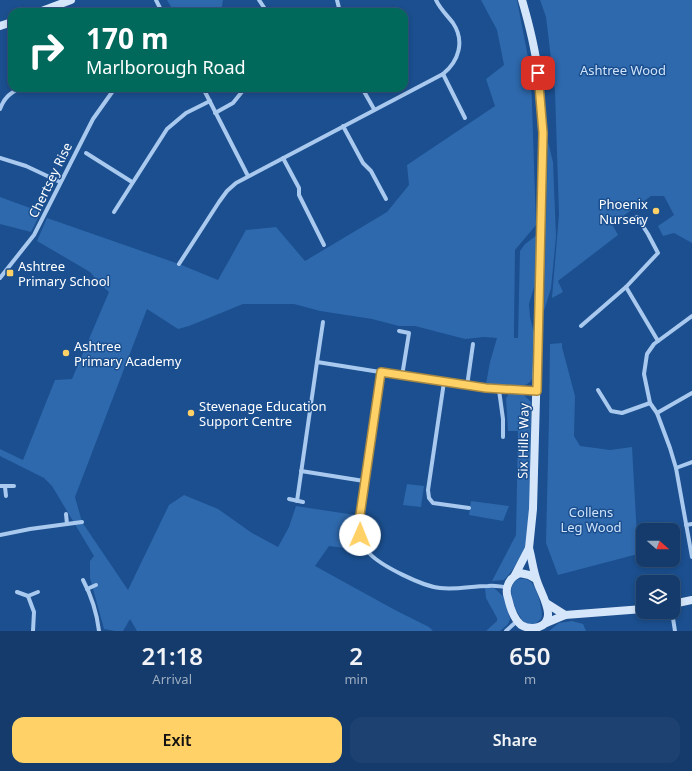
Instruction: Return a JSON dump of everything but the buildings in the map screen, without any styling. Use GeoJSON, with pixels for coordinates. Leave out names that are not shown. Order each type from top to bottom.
{"type":"FeatureCollection","features":[{"type":"Feature","properties":{"kind":"street"},"geometry":{"type":"LineString","coordinates":[[50,8],[71,0]]}},
{"type":"Feature","properties":{"kind":"street"},"geometry":{"type":"LineString","coordinates":[[408,92],[443,74],[456,60],[458,54],[459,42],[457,30],[436,0]]}},
{"type":"Feature","properties":{"kind":"street","name":"Six Hills Way"},"geometry":{"type":"LineString","coordinates":[[515,575],[529,548],[532,534],[535,470],[543,133],[536,59],[522,0]]}},
{"type":"Feature","properties":{"kind":"street"},"geometry":{"type":"LineString","coordinates":[[443,74],[465,118]]}},
{"type":"Feature","properties":{"kind":"street"},"geometry":{"type":"LineString","coordinates":[[0,109],[2,102],[7,96],[14,92]]}},
{"type":"Feature","properties":{"kind":"street","name":"Chertsey Rise"},"geometry":{"type":"LineString","coordinates":[[0,278],[33,237],[93,119],[112,92]]}},
{"type":"Feature","properties":{"kind":"street"},"geometry":{"type":"LineString","coordinates":[[205,92],[248,176]]}},
{"type":"Feature","properties":{"kind":"street"},"geometry":{"type":"LineString","coordinates":[[215,113],[233,103],[241,92]]}},
{"type":"Feature","properties":{"kind":"street"},"geometry":{"type":"LineString","coordinates":[[364,92],[374,109]]}},
{"type":"Feature","properties":{"kind":"street"},"geometry":{"type":"LineString","coordinates":[[180,264],[227,191],[236,183],[408,92]]}},
{"type":"Feature","properties":{"kind":"street"},"geometry":{"type":"LineString","coordinates":[[114,212],[167,129],[186,113],[210,101]]}},
{"type":"Feature","properties":{"kind":"street"},"geometry":{"type":"LineString","coordinates":[[342,126],[363,163],[371,171],[386,198]]}},
{"type":"Feature","properties":{"kind":"street"},"geometry":{"type":"LineString","coordinates":[[86,153],[132,182]]}},
{"type":"Feature","properties":{"kind":"street"},"geometry":{"type":"LineString","coordinates":[[0,158],[26,166],[60,182]]}},
{"type":"Feature","properties":{"kind":"street"},"geometry":{"type":"LineString","coordinates":[[283,158],[298,188],[299,195],[324,245]]}},
{"type":"Feature","properties":{"kind":"street"},"geometry":{"type":"LineString","coordinates":[[581,326],[626,286],[658,253],[637,217]]}},
{"type":"Feature","properties":{"kind":"street"},"geometry":{"type":"LineString","coordinates":[[626,286],[658,341]]}},
{"type":"Feature","properties":{"kind":"street"},"geometry":{"type":"LineString","coordinates":[[692,316],[654,344],[647,354],[644,374],[650,403],[657,413],[676,468],[692,557]]}},
{"type":"Feature","properties":{"kind":"street"},"geometry":{"type":"LineString","coordinates":[[297,501],[323,322]]}},
{"type":"Feature","properties":{"kind":"street"},"geometry":{"type":"LineString","coordinates":[[399,331],[409,333],[402,376]]}},
{"type":"Feature","properties":{"kind":"street"},"geometry":{"type":"LineString","coordinates":[[467,386],[473,344]]}},
{"type":"Feature","properties":{"kind":"street"},"geometry":{"type":"LineString","coordinates":[[317,362],[467,386],[499,390],[537,391]]}},
{"type":"Feature","properties":{"kind":"street"},"geometry":{"type":"LineString","coordinates":[[381,372],[364,481],[359,529],[362,542],[369,553],[373,556],[416,582],[429,587],[450,589],[489,586],[507,588]]}},
{"type":"Feature","properties":{"kind":"street"},"geometry":{"type":"LineString","coordinates":[[444,382],[429,484],[429,498],[433,503],[469,508]]}},
{"type":"Feature","properties":{"kind":"street"},"geometry":{"type":"LineString","coordinates":[[499,390],[503,419],[503,437]]}},
{"type":"Feature","properties":{"kind":"street"},"geometry":{"type":"LineString","coordinates":[[598,390],[611,411],[622,413],[650,403]]}},
{"type":"Feature","properties":{"kind":"street"},"geometry":{"type":"LineString","coordinates":[[657,413],[692,393]]}},
{"type":"Feature","properties":{"kind":"street"},"geometry":{"type":"LineString","coordinates":[[676,468],[692,462]]}},
{"type":"Feature","properties":{"kind":"street"},"geometry":{"type":"LineString","coordinates":[[301,472],[364,481]]}},
{"type":"Feature","properties":{"kind":"street"},"geometry":{"type":"LineString","coordinates":[[0,486],[14,486]]}},
{"type":"Feature","properties":{"kind":"street"},"geometry":{"type":"LineString","coordinates":[[6,487],[6,496]]}},
{"type":"Feature","properties":{"kind":"street"},"geometry":{"type":"LineString","coordinates":[[289,499],[302,502]]}},
{"type":"Feature","properties":{"kind":"street"},"geometry":{"type":"LineString","coordinates":[[66,514],[68,524]]}},
{"type":"Feature","properties":{"kind":"street"},"geometry":{"type":"LineString","coordinates":[[0,535],[30,529],[82,522]]}},
{"type":"Feature","properties":{"kind":"street"},"geometry":{"type":"LineString","coordinates":[[686,525],[692,524]]}},
{"type":"Feature","properties":{"kind":"street","name":"Six Hills Way"},"geometry":{"type":"LineString","coordinates":[[529,548],[536,579]]}},
{"type":"Feature","properties":{"kind":"street"},"geometry":{"type":"LineString","coordinates":[[546,623],[548,613],[546,603],[536,579],[530,575],[515,575],[509,582],[507,588],[508,598],[517,621],[526,629],[538,630],[546,623],[565,615],[636,610]]}},
{"type":"Feature","properties":{"kind":"street"},"geometry":{"type":"LineString","coordinates":[[83,580],[98,620],[99,631]]}},
{"type":"Feature","properties":{"kind":"street"},"geometry":{"type":"LineString","coordinates":[[87,589],[96,585]]}},
{"type":"Feature","properties":{"kind":"street"},"geometry":{"type":"LineString","coordinates":[[17,592],[28,596],[38,592]]}},
{"type":"Feature","properties":{"kind":"street"},"geometry":{"type":"LineString","coordinates":[[28,596],[34,612],[33,631]]}},
{"type":"Feature","properties":{"kind":"street"},"geometry":{"type":"LineString","coordinates":[[680,603],[692,600]]}},
{"type":"Feature","properties":{"kind":"street"},"geometry":{"type":"LineString","coordinates":[[546,603],[565,615]]}},
{"type":"Feature","properties":{"kind":"street"},"geometry":{"type":"LineString","coordinates":[[673,619],[675,631]]}},
{"type":"Feature","properties":{"kind":"street"},"geometry":{"type":"LineString","coordinates":[[506,631],[517,621]]}},
{"type":"Feature","properties":{"kind":"green space"},"geometry":{"type":"Polygon","coordinates":[[[167,0],[223,0],[222,8],[172,8],[167,0]]]}},
{"type":"Feature","properties":{"kind":"green space"},"geometry":{"type":"Polygon","coordinates":[[[481,0],[517,0],[531,73],[536,225],[515,250],[514,338],[518,338],[520,251],[525,244],[537,235],[535,284],[529,304],[530,317],[534,333],[532,379],[522,386],[486,384],[490,362],[497,338],[484,337],[465,339],[415,326],[399,326],[372,319],[320,311],[294,304],[243,304],[178,329],[147,309],[75,497],[82,522],[128,590],[169,505],[184,495],[218,509],[252,533],[278,547],[289,527],[296,506],[355,515],[354,531],[360,550],[329,546],[315,566],[429,627],[433,631],[137,631],[130,619],[123,631],[104,629],[90,578],[90,561],[94,556],[52,486],[44,478],[0,456],[0,449],[23,460],[55,380],[72,379],[109,292],[90,272],[37,241],[47,218],[179,264],[218,280],[246,230],[276,227],[305,261],[387,212],[409,185],[407,165],[495,106],[486,79],[504,65],[497,30],[481,0]]]}},
{"type":"Feature","properties":{"kind":"green space","name":"Ashtree Wood"},"geometry":{"type":"Polygon","coordinates":[[[540,0],[692,0],[692,243],[674,233],[663,236],[658,226],[674,215],[664,196],[651,196],[612,224],[618,235],[558,281],[563,292],[552,298],[559,214],[555,92],[546,17],[540,0]]]}},
{"type":"Feature","properties":{"kind":"green space"},"geometry":{"type":"Polygon","coordinates":[[[548,142],[553,162],[556,237],[551,288],[544,311],[548,142]]]}},
{"type":"Feature","properties":{"kind":"green space"},"geometry":{"type":"Polygon","coordinates":[[[0,197],[41,212],[31,232],[0,224],[0,197]]]}},
{"type":"Feature","properties":{"kind":"green space","name":"Collens Leg Wood"},"geometry":{"type":"Polygon","coordinates":[[[562,343],[575,396],[574,436],[580,446],[610,450],[632,447],[636,523],[636,555],[558,575],[546,543],[550,344],[562,343]]]}},
{"type":"Feature","properties":{"kind":"green space"},"geometry":{"type":"Polygon","coordinates":[[[509,394],[523,394],[531,402],[530,529],[524,550],[513,569],[504,580],[492,581],[516,535],[518,431],[508,431],[506,398],[509,394]]]}},
{"type":"Feature","properties":{"kind":"green space"},"geometry":{"type":"Polygon","coordinates":[[[407,484],[424,486],[421,507],[403,505],[407,484]]]}},
{"type":"Feature","properties":{"kind":"green space"},"geometry":{"type":"Polygon","coordinates":[[[471,501],[509,506],[503,521],[469,515],[471,501]]]}},
{"type":"Feature","properties":{"kind":"green space"},"geometry":{"type":"Polygon","coordinates":[[[519,579],[526,579],[530,581],[538,594],[542,616],[541,619],[534,625],[525,624],[515,607],[511,594],[514,583],[519,579]]]}},
{"type":"Feature","properties":{"kind":"green space"},"geometry":{"type":"Polygon","coordinates":[[[485,588],[494,588],[504,597],[510,619],[508,624],[500,631],[486,631],[497,621],[497,618],[486,598],[485,588]]]}},
{"type":"Feature","properties":{"kind":"green space"},"geometry":{"type":"Polygon","coordinates":[[[572,621],[583,624],[586,631],[549,631],[559,623],[572,621]]]}},
{"type":"Feature","properties":{"kind":"place","name":"Phoenix Nursery"},"geometry":{"type":"Point","coordinates":[656,211]}},
{"type":"Feature","properties":{"kind":"place","name":"Ashtree Primary School"},"geometry":{"type":"Point","coordinates":[10,273]}},
{"type":"Feature","properties":{"kind":"place","name":"Ashtree Primary Academy"},"geometry":{"type":"Point","coordinates":[66,353]}},
{"type":"Feature","properties":{"kind":"place","name":"Stevenage Education Support Centre"},"geometry":{"type":"Point","coordinates":[191,413]}},
{"type":"Feature","properties":{"kind":"route"},"geometry":{"type":"LineString","coordinates":[[360,535],[359,522],[381,372],[499,390],[537,391],[543,133],[538,73]]}}]}
